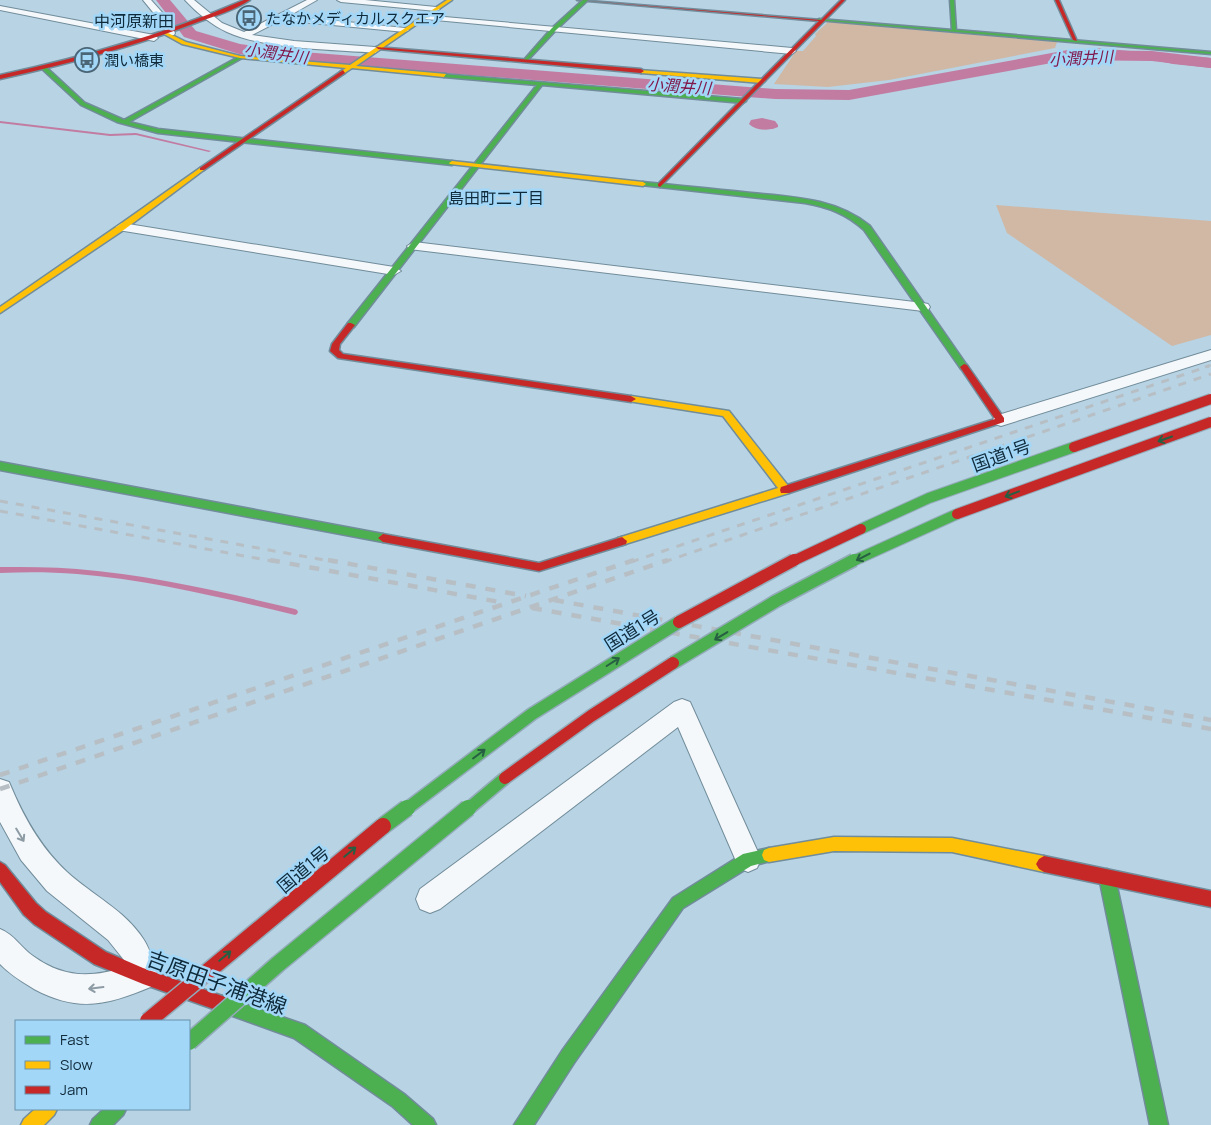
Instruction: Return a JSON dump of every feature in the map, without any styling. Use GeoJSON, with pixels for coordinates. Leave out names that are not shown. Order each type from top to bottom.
{"type":"FeatureCollection","features":[{"type":"Feature","properties":{"kind":"main road"},"geometry":{"type":"LineString","coordinates":[[0,77],[44,68],[154,38],[208,19],[248,0]]}},
{"type":"Feature","properties":{"kind":"main road"},"geometry":{"type":"LineString","coordinates":[[0,311],[122,227],[243,140],[450,0]]}},
{"type":"Feature","properties":{"kind":"main road"},"geometry":{"type":"LineString","coordinates":[[579,0],[1075,40],[1211,53]]}},
{"type":"Feature","properties":{"kind":"main road"},"geometry":{"type":"LineString","coordinates":[[525,60],[585,0]]}},
{"type":"Feature","properties":{"kind":"main road"},"geometry":{"type":"LineString","coordinates":[[660,185],[843,0]]}},
{"type":"Feature","properties":{"kind":"main road"},"geometry":{"type":"LineString","coordinates":[[952,0],[954,30]]}},
{"type":"Feature","properties":{"kind":"main road"},"geometry":{"type":"LineString","coordinates":[[1057,0],[1075,40]]}},
{"type":"Feature","properties":{"kind":"main road"},"geometry":{"type":"LineString","coordinates":[[170,33],[192,45],[240,57],[745,100]]}},
{"type":"Feature","properties":{"kind":"main road"},"geometry":{"type":"LineString","coordinates":[[377,49],[525,60],[762,82]]}},
{"type":"Feature","properties":{"kind":"main road"},"geometry":{"type":"LineString","coordinates":[[125,122],[240,57]]}},
{"type":"Feature","properties":{"kind":"main road"},"geometry":{"type":"LineString","coordinates":[[0,466],[539,567],[1001,420],[867,228],[846,210],[805,201],[182,134],[125,122],[99,113],[83,104],[44,68]]}},
{"type":"Feature","properties":{"kind":"main road"},"geometry":{"type":"LineString","coordinates":[[541,84],[336,344],[334,351],[341,356],[726,412],[785,490]]}},
{"type":"Feature","properties":{"kind":"main road","name":"国道1号"},"geometry":{"type":"LineString","coordinates":[[149,1020],[367,838],[532,714],[664,630],[798,558],[929,498],[1211,399]]}},
{"type":"Feature","properties":{"kind":"main road"},"geometry":{"type":"LineString","coordinates":[[190,1041],[234,1000],[504,778],[643,682],[785,597],[867,554],[936,522],[1211,422]]}},
{"type":"Feature","properties":{"kind":"main road"},"geometry":{"type":"LineString","coordinates":[[523,1125],[568,1057],[678,903],[748,859],[834,844],[952,845],[1211,899]]}},
{"type":"Feature","properties":{"kind":"main road","name":"吉原田子浦港線"},"geometry":{"type":"LineString","coordinates":[[0,870],[30,909],[40,918],[100,958],[143,976],[299,1031],[398,1100],[427,1125]]}},
{"type":"Feature","properties":{"kind":"main road"},"geometry":{"type":"LineString","coordinates":[[1107,877],[1159,1125]]}},
{"type":"Feature","properties":{"kind":"main road"},"geometry":{"type":"LineString","coordinates":[[30,1125],[47,1110]]}},
{"type":"Feature","properties":{"kind":"main road"},"geometry":{"type":"LineString","coordinates":[[100,1125],[116,1110]]}},
{"type":"Feature","properties":{"kind":"street"},"geometry":{"type":"LineString","coordinates":[[147,0],[165,22],[170,33]]}},
{"type":"Feature","properties":{"kind":"street"},"geometry":{"type":"LineString","coordinates":[[189,0],[208,19],[220,26],[245,35],[285,42],[377,49]]}},
{"type":"Feature","properties":{"kind":"street"},"geometry":{"type":"LineString","coordinates":[[245,35],[313,0]]}},
{"type":"Feature","properties":{"kind":"street"},"geometry":{"type":"LineString","coordinates":[[341,0],[436,9]]}},
{"type":"Feature","properties":{"kind":"street"},"geometry":{"type":"LineString","coordinates":[[0,8],[154,38]]}},
{"type":"Feature","properties":{"kind":"street"},"geometry":{"type":"LineString","coordinates":[[280,17],[405,30]]}},
{"type":"Feature","properties":{"kind":"street"},"geometry":{"type":"LineString","coordinates":[[425,17],[792,51]]}},
{"type":"Feature","properties":{"kind":"street"},"geometry":{"type":"LineString","coordinates":[[122,227],[394,271]]}},
{"type":"Feature","properties":{"kind":"street"},"geometry":{"type":"LineString","coordinates":[[414,246],[923,307]]}},
{"type":"Feature","properties":{"kind":"street"},"geometry":{"type":"LineString","coordinates":[[1001,420],[1211,354]]}},
{"type":"Feature","properties":{"kind":"street"},"geometry":{"type":"LineString","coordinates":[[430,899],[682,710],[748,859]]}},
{"type":"Feature","properties":{"kind":"street"},"geometry":{"type":"LineString","coordinates":[[0,791],[7,812],[36,860],[58,881],[120,932],[136,952],[143,976],[112,986],[85,990],[61,987],[22,966],[0,943]]}},
{"type":"Feature","properties":{"kind":"shaded area"},"geometry":{"type":"Polygon","coordinates":[[[828,22],[1057,42],[1055,48],[889,80],[828,87],[774,84],[796,51],[803,51],[816,36],[815,34],[828,22]]]}},
{"type":"Feature","properties":{"kind":"shaded area"},"geometry":{"type":"Polygon","coordinates":[[[1095,48],[1211,58],[1211,68],[1173,64],[1095,48]]]}},
{"type":"Feature","properties":{"kind":"shaded area"},"geometry":{"type":"Polygon","coordinates":[[[762,118],[775,121],[778,127],[762,130],[749,124],[751,120],[762,118]]]}},
{"type":"Feature","properties":{"kind":"shaded area"},"geometry":{"type":"Polygon","coordinates":[[[996,205],[1211,221],[1211,335],[1172,346],[1007,233],[996,205]]]}},
{"type":"Feature","properties":{"kind":"waterway","name":"小潤井川"},"geometry":{"type":"LineString","coordinates":[[163,0],[190,34],[239,49],[290,56],[775,94],[849,95],[1068,55],[1152,56],[1211,63]]}},
{"type":"Feature","properties":{"kind":"waterway"},"geometry":{"type":"LineString","coordinates":[[0,122],[110,135],[136,134],[209,151]]}},
{"type":"Feature","properties":{"kind":"waterway"},"geometry":{"type":"LineString","coordinates":[[0,570],[38,569],[75,571],[149,580],[295,612]]}},
{"type":"Feature","properties":{"kind":"railway"},"geometry":{"type":"LineString","coordinates":[[1205,367],[1211,365]]}},
{"type":"Feature","properties":{"kind":"railway"},"geometry":{"type":"LineString","coordinates":[[631,562],[1209,366]]}},
{"type":"Feature","properties":{"kind":"railway"},"geometry":{"type":"LineString","coordinates":[[664,562],[1211,374]]}},
{"type":"Feature","properties":{"kind":"railway"},"geometry":{"type":"LineString","coordinates":[[0,501],[335,562]]}},
{"type":"Feature","properties":{"kind":"railway"},"geometry":{"type":"LineString","coordinates":[[0,511],[277,562]]}},
{"type":"Feature","properties":{"kind":"railway"},"geometry":{"type":"LineString","coordinates":[[270,560],[505,603]]}},
{"type":"Feature","properties":{"kind":"railway"},"geometry":{"type":"LineString","coordinates":[[328,560],[526,596]]}},
{"type":"Feature","properties":{"kind":"railway"},"geometry":{"type":"LineString","coordinates":[[0,775],[634,560]]}},
{"type":"Feature","properties":{"kind":"railway"},"geometry":{"type":"LineString","coordinates":[[0,789],[668,560]]}},
{"type":"Feature","properties":{"kind":"railway"},"geometry":{"type":"LineString","coordinates":[[554,600],[1211,720]]}},
{"type":"Feature","properties":{"kind":"railway"},"geometry":{"type":"LineString","coordinates":[[532,608],[1211,729]]}},
{"type":"Feature","properties":{"kind":"traffic: fast"},"geometry":{"type":"LineString","coordinates":[[525,60],[554,29],[586,0]]}},
{"type":"Feature","properties":{"kind":"traffic: fast"},"geometry":{"type":"LineString","coordinates":[[952,0],[954,30]]}},
{"type":"Feature","properties":{"kind":"traffic: fast"},"geometry":{"type":"LineString","coordinates":[[819,20],[1211,53]]}},
{"type":"Feature","properties":{"kind":"traffic: fast"},"geometry":{"type":"LineString","coordinates":[[125,122],[240,57]]}},
{"type":"Feature","properties":{"kind":"traffic: fast"},"geometry":{"type":"LineString","coordinates":[[44,68],[83,104],[119,121],[158,131],[452,163]]}},
{"type":"Feature","properties":{"kind":"traffic: fast"},"geometry":{"type":"LineString","coordinates":[[444,75],[743,101]]}},
{"type":"Feature","properties":{"kind":"traffic: fast"},"geometry":{"type":"LineString","coordinates":[[351,325],[541,83]]}},
{"type":"Feature","properties":{"kind":"traffic: fast"},"geometry":{"type":"LineString","coordinates":[[643,184],[805,201],[846,213],[867,228],[964,367]]}},
{"type":"Feature","properties":{"kind":"traffic: fast"},"geometry":{"type":"LineString","coordinates":[[861,529],[929,498],[1074,447]]}},
{"type":"Feature","properties":{"kind":"traffic: fast"},"geometry":{"type":"LineString","coordinates":[[0,466],[383,538]]}},
{"type":"Feature","properties":{"kind":"traffic: fast"},"geometry":{"type":"LineString","coordinates":[[673,663],[741,621],[847,563],[957,514]]}},
{"type":"Feature","properties":{"kind":"traffic: fast"},"geometry":{"type":"LineString","coordinates":[[383,826],[532,714],[679,622]]}},
{"type":"Feature","properties":{"kind":"traffic: fast"},"geometry":{"type":"LineString","coordinates":[[190,1041],[278,964],[505,778]]}},
{"type":"Feature","properties":{"kind":"traffic: fast"},"geometry":{"type":"LineString","coordinates":[[523,1125],[568,1057],[678,903],[748,859],[769,855]]}},
{"type":"Feature","properties":{"kind":"traffic: fast"},"geometry":{"type":"LineString","coordinates":[[1107,877],[1159,1125]]}},
{"type":"Feature","properties":{"kind":"traffic: fast"},"geometry":{"type":"LineString","coordinates":[[222,1004],[299,1031],[398,1100],[427,1125]]}},
{"type":"Feature","properties":{"kind":"traffic: fast"},"geometry":{"type":"LineString","coordinates":[[99,1125],[116,1110]]}},
{"type":"Feature","properties":{"kind":"traffic: slow"},"geometry":{"type":"LineString","coordinates":[[343,72],[450,0]]}},
{"type":"Feature","properties":{"kind":"traffic: slow"},"geometry":{"type":"LineString","coordinates":[[166,34],[184,43],[240,57],[444,75]]}},
{"type":"Feature","properties":{"kind":"traffic: slow"},"geometry":{"type":"LineString","coordinates":[[641,71],[762,81]]}},
{"type":"Feature","properties":{"kind":"traffic: slow"},"geometry":{"type":"LineString","coordinates":[[452,163],[643,184]]}},
{"type":"Feature","properties":{"kind":"traffic: slow"},"geometry":{"type":"LineString","coordinates":[[0,311],[202,169]]}},
{"type":"Feature","properties":{"kind":"traffic: slow"},"geometry":{"type":"LineString","coordinates":[[622,541],[785,490],[726,413],[631,399]]}},
{"type":"Feature","properties":{"kind":"traffic: slow"},"geometry":{"type":"LineString","coordinates":[[769,855],[834,844],[952,845],[1044,864]]}},
{"type":"Feature","properties":{"kind":"traffic: slow"},"geometry":{"type":"LineString","coordinates":[[30,1125],[47,1110]]}},
{"type":"Feature","properties":{"kind":"traffic: jam"},"geometry":{"type":"LineString","coordinates":[[0,77],[126,45],[187,25],[248,0]]}},
{"type":"Feature","properties":{"kind":"traffic: jam"},"geometry":{"type":"LineString","coordinates":[[579,0],[819,20]]}},
{"type":"Feature","properties":{"kind":"traffic: jam"},"geometry":{"type":"LineString","coordinates":[[660,185],[843,0]]}},
{"type":"Feature","properties":{"kind":"traffic: jam"},"geometry":{"type":"LineString","coordinates":[[1057,0],[1075,40]]}},
{"type":"Feature","properties":{"kind":"traffic: jam"},"geometry":{"type":"LineString","coordinates":[[378,48],[641,71]]}},
{"type":"Feature","properties":{"kind":"traffic: jam"},"geometry":{"type":"LineString","coordinates":[[202,169],[343,72]]}},
{"type":"Feature","properties":{"kind":"traffic: jam"},"geometry":{"type":"LineString","coordinates":[[351,325],[336,344],[334,351],[341,356],[631,399]]}},
{"type":"Feature","properties":{"kind":"traffic: jam"},"geometry":{"type":"LineString","coordinates":[[785,490],[1001,420],[964,367]]}},
{"type":"Feature","properties":{"kind":"traffic: jam"},"geometry":{"type":"LineString","coordinates":[[1074,447],[1211,399]]}},
{"type":"Feature","properties":{"kind":"traffic: jam"},"geometry":{"type":"LineString","coordinates":[[957,514],[1211,422]]}},
{"type":"Feature","properties":{"kind":"traffic: jam"},"geometry":{"type":"LineString","coordinates":[[679,622],[798,558],[861,529]]}},
{"type":"Feature","properties":{"kind":"traffic: jam"},"geometry":{"type":"LineString","coordinates":[[383,538],[539,567],[622,541]]}},
{"type":"Feature","properties":{"kind":"traffic: jam"},"geometry":{"type":"LineString","coordinates":[[505,778],[591,716],[673,663]]}},
{"type":"Feature","properties":{"kind":"traffic: jam"},"geometry":{"type":"LineString","coordinates":[[149,1020],[383,826]]}},
{"type":"Feature","properties":{"kind":"traffic: jam"},"geometry":{"type":"LineString","coordinates":[[1044,864],[1211,899]]}},
{"type":"Feature","properties":{"kind":"traffic: jam"},"geometry":{"type":"LineString","coordinates":[[0,870],[30,909],[40,918],[100,958],[143,976],[222,1004]]}},
{"type":"Feature","properties":{"kind":"place","name":"たなかメディカルスクエア"},"geometry":{"type":"Point","coordinates":[249,18]}},
{"type":"Feature","properties":{"kind":"place","name":"潤い橋東"},"geometry":{"type":"Point","coordinates":[87,60]}},
{"type":"Feature","properties":{"kind":"district","name":"中河原新田"},"geometry":{"type":"Point","coordinates":[134,21]}},
{"type":"Feature","properties":{"kind":"district","name":"島田町二丁目"},"geometry":{"type":"Point","coordinates":[496,198]}}]}
